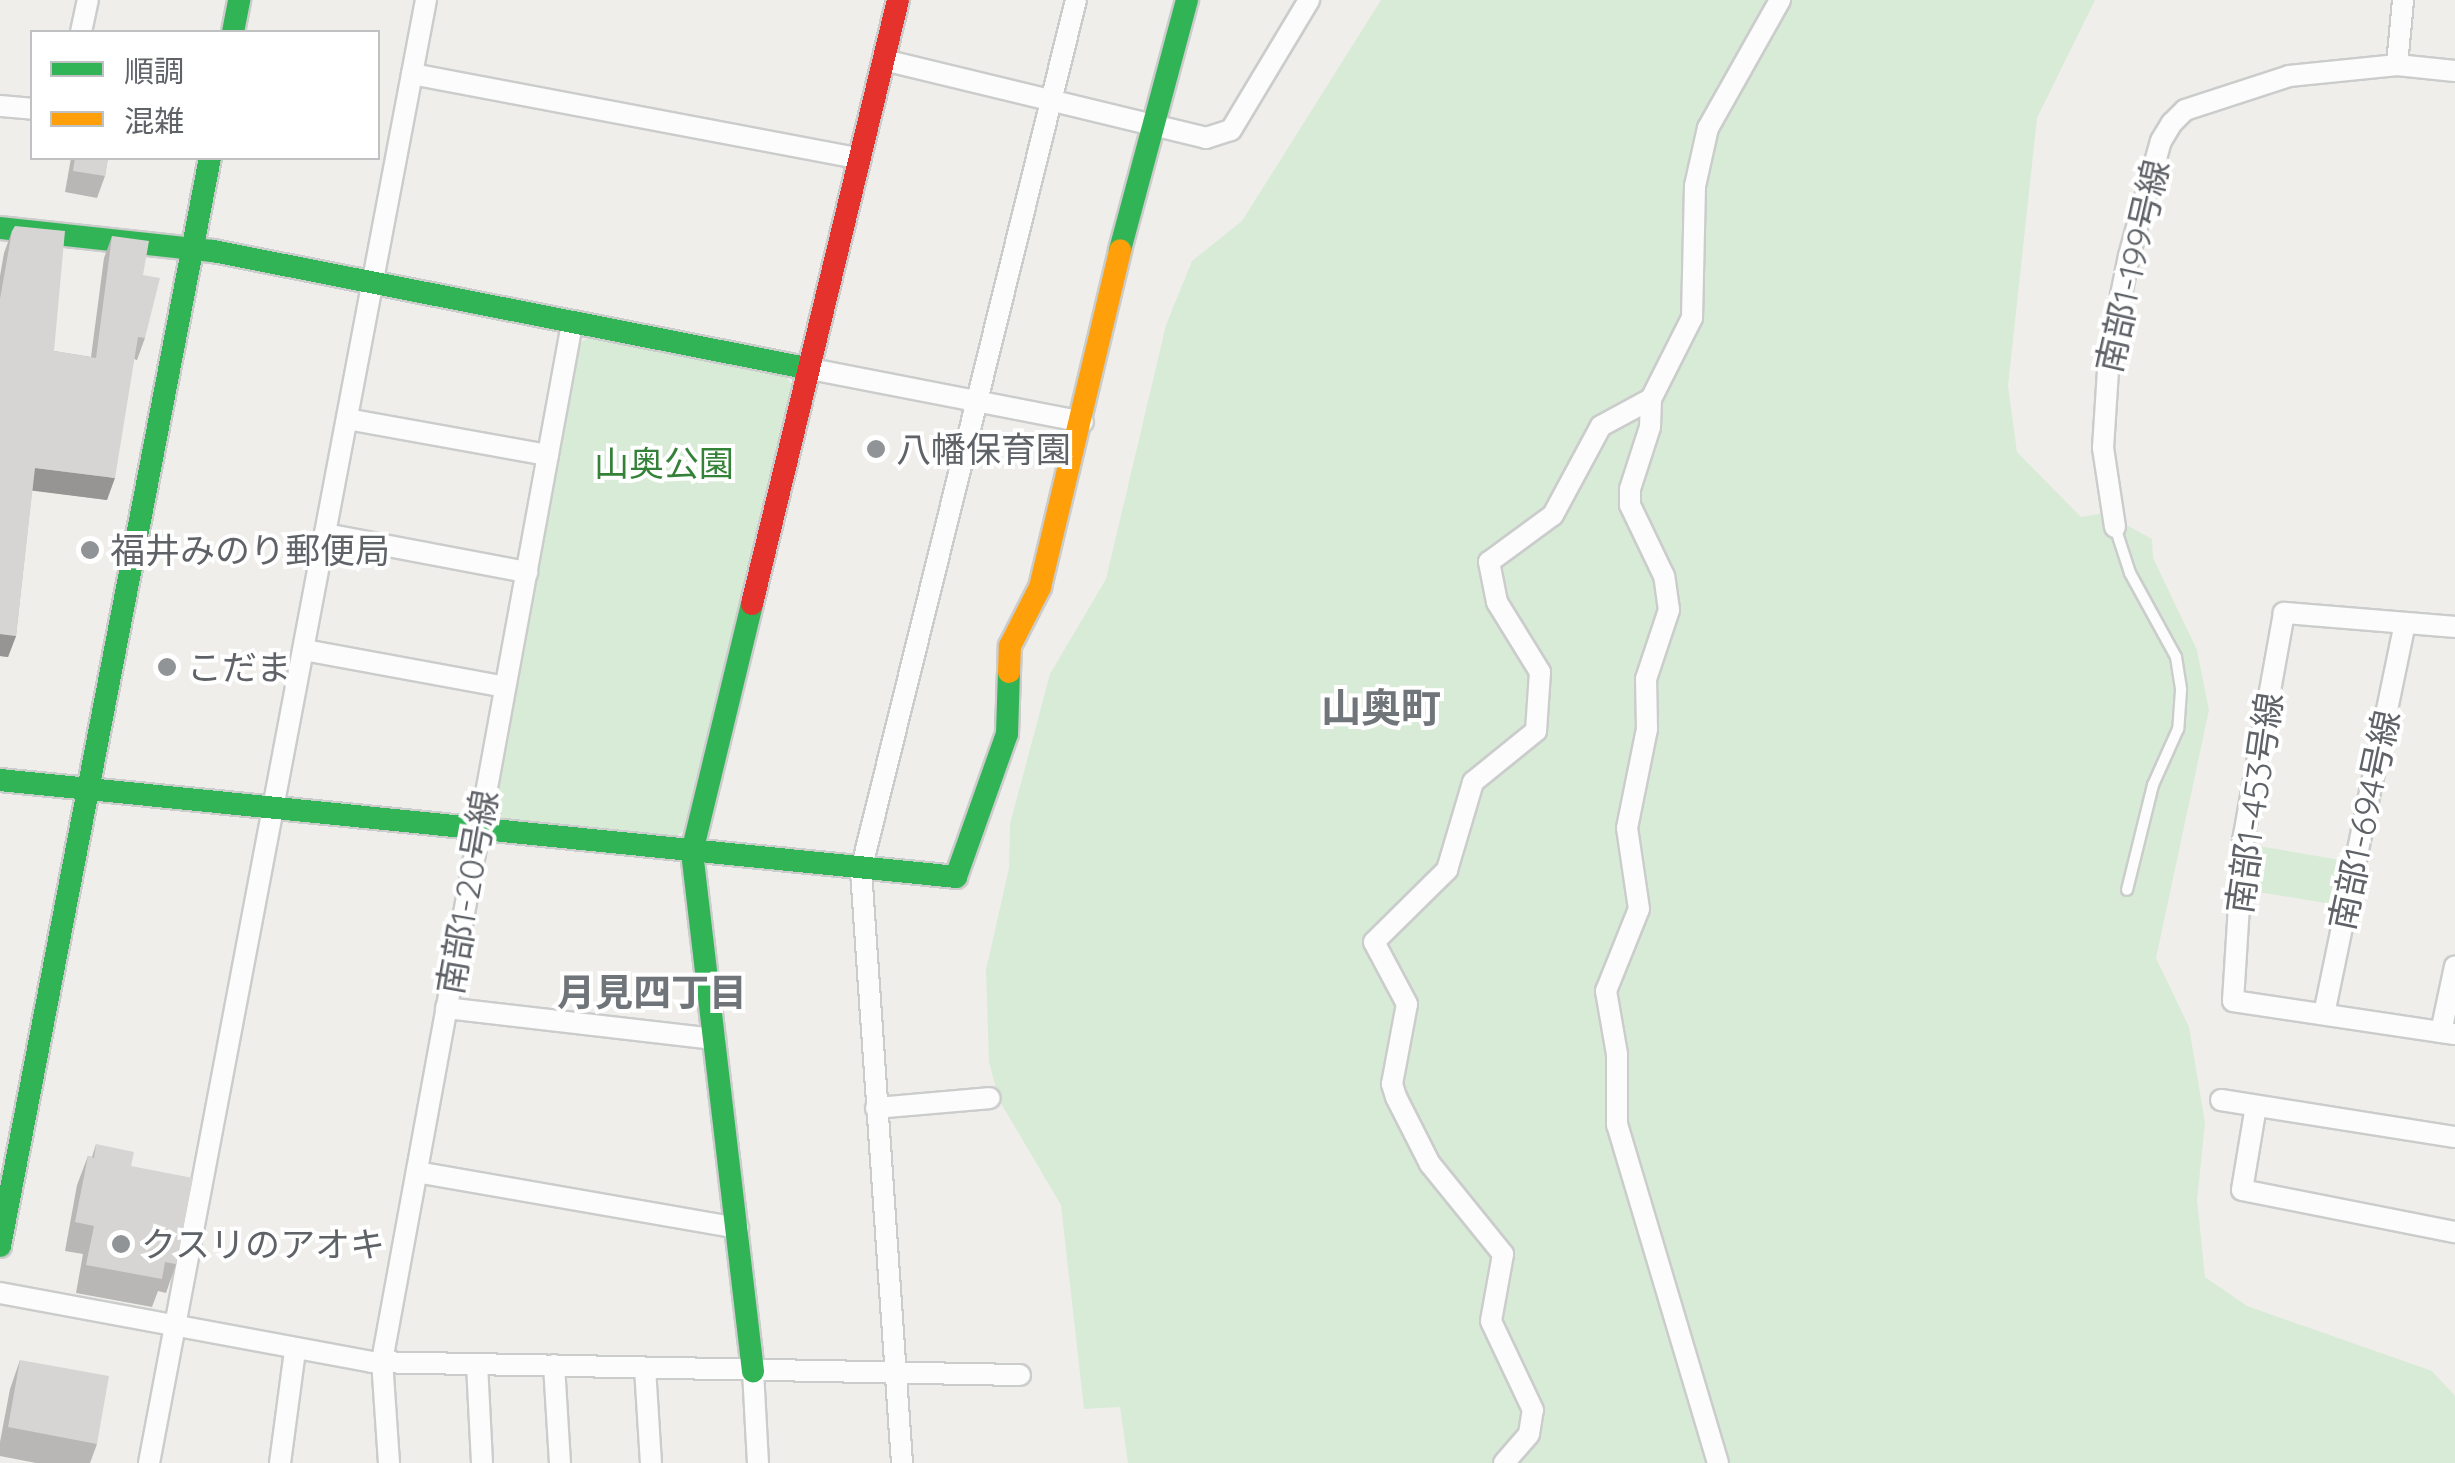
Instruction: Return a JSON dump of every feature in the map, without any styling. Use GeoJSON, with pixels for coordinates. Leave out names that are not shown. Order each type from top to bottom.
{"type":"FeatureCollection","features":[{"type":"Feature","properties":{"kind":"street"},"geometry":{"type":"LineString","coordinates":[[81,30],[88,0]]}},
{"type":"Feature","properties":{"kind":"street"},"geometry":{"type":"LineString","coordinates":[[233,30],[239,0]]}},
{"type":"Feature","properties":{"kind":"street"},"geometry":{"type":"LineString","coordinates":[[149,1463],[426,0]]}},
{"type":"Feature","properties":{"kind":"street"},"geometry":{"type":"LineString","coordinates":[[758,1463],[738,1228],[692,852],[898,0]]}},
{"type":"Feature","properties":{"kind":"street"},"geometry":{"type":"LineString","coordinates":[[902,1463],[861,870],[1076,0]]}},
{"type":"Feature","properties":{"kind":"street"},"geometry":{"type":"LineString","coordinates":[[0,780],[956,877],[1007,734],[1010,646],[1040,588],[1083,422],[1149,126],[1186,0]]}},
{"type":"Feature","properties":{"kind":"street"},"geometry":{"type":"LineString","coordinates":[[884,60],[1206,138],[1230,130],[1309,0]]}},
{"type":"Feature","properties":{"kind":"street"},"geometry":{"type":"LineString","coordinates":[[1718,1463],[1617,1125],[1617,1054],[1606,990],[1639,909],[1627,828],[1646,729],[1646,679],[1669,610],[1664,576],[1630,505],[1651,399],[1692,318],[1696,186],[1708,128],[1780,0]]}},
{"type":"Feature","properties":{"kind":"street"},"geometry":{"type":"LineString","coordinates":[[2397,65],[2402,0]]}},
{"type":"Feature","properties":{"kind":"street","name":"南部1-199号線"},"geometry":{"type":"LineString","coordinates":[[2115,527],[2103,448],[2109,354],[2129,256],[2172,123],[2185,110],[2289,76],[2397,65],[2455,71]]}},
{"type":"Feature","properties":{"kind":"street"},"geometry":{"type":"LineString","coordinates":[[412,74],[860,158]]}},
{"type":"Feature","properties":{"kind":"street"},"geometry":{"type":"LineString","coordinates":[[0,106],[30,109]]}},
{"type":"Feature","properties":{"kind":"street"},"geometry":{"type":"LineString","coordinates":[[0,1246],[210,160]]}},
{"type":"Feature","properties":{"kind":"street"},"geometry":{"type":"LineString","coordinates":[[0,228],[192,248],[1083,422]]}},
{"type":"Feature","properties":{"kind":"street","name":"南部1-20号線"},"geometry":{"type":"LineString","coordinates":[[389,1463],[382,1360],[572,324]]}},
{"type":"Feature","properties":{"kind":"street"},"geometry":{"type":"LineString","coordinates":[[1504,1463],[1529,1434],[1533,1410],[1491,1321],[1503,1254],[1430,1164],[1396,1097],[1392,1084],[1408,1004],[1374,942],[1447,870],[1473,782],[1536,731],[1540,672],[1497,602],[1489,562],[1553,515],[1601,426],[1651,399]]}},
{"type":"Feature","properties":{"kind":"street"},"geometry":{"type":"LineString","coordinates":[[347,419],[548,456]]}},
{"type":"Feature","properties":{"kind":"street"},"geometry":{"type":"LineString","coordinates":[[325,534],[528,572]]}},
{"type":"Feature","properties":{"kind":"street","name":"南部1-453号線"},"geometry":{"type":"LineString","coordinates":[[2448,1033],[2233,1001],[2243,842],[2284,613],[2404,626],[2455,627]]}},
{"type":"Feature","properties":{"kind":"street","name":"南部1-694号線"},"geometry":{"type":"LineString","coordinates":[[2324,1014],[2404,626]]}},
{"type":"Feature","properties":{"kind":"street"},"geometry":{"type":"LineString","coordinates":[[304,650],[505,688]]}},
{"type":"Feature","properties":{"kind":"street"},"geometry":{"type":"LineString","coordinates":[[2448,1033],[2455,966]]}},
{"type":"Feature","properties":{"kind":"street"},"geometry":{"type":"LineString","coordinates":[[446,1008],[715,1039]]}},
{"type":"Feature","properties":{"kind":"street"},"geometry":{"type":"LineString","coordinates":[[876,1108],[990,1098]]}},
{"type":"Feature","properties":{"kind":"street"},"geometry":{"type":"LineString","coordinates":[[2221,1100],[2455,1137]]}},
{"type":"Feature","properties":{"kind":"street"},"geometry":{"type":"LineString","coordinates":[[2256,1106],[2242,1190],[2455,1232]]}},
{"type":"Feature","properties":{"kind":"street"},"geometry":{"type":"LineString","coordinates":[[416,1172],[738,1228]]}},
{"type":"Feature","properties":{"kind":"street"},"geometry":{"type":"LineString","coordinates":[[0,1294],[294,1350],[382,1360],[1020,1375]]}},
{"type":"Feature","properties":{"kind":"street"},"geometry":{"type":"LineString","coordinates":[[280,1463],[294,1350]]}},
{"type":"Feature","properties":{"kind":"street"},"geometry":{"type":"LineString","coordinates":[[477,1364],[482,1463]]}},
{"type":"Feature","properties":{"kind":"street"},"geometry":{"type":"LineString","coordinates":[[554,1364],[560,1463]]}},
{"type":"Feature","properties":{"kind":"street"},"geometry":{"type":"LineString","coordinates":[[646,1368],[651,1463]]}},
{"type":"Feature","properties":{"kind":"lane"},"geometry":{"type":"LineString","coordinates":[[2115,527],[2130,573],[2176,657],[2181,690],[2178,729],[2150,796],[2127,890]]}},
{"type":"Feature","properties":{"kind":"green space"},"geometry":{"type":"Polygon","coordinates":[[[1381,0],[2095,0],[2037,118],[2008,386],[2017,452],[2081,517],[2105,513],[2152,539],[2153,558],[2197,650],[2209,710],[2156,958],[2189,1027],[2205,1123],[2197,1200],[2205,1277],[2247,1306],[2432,1371],[2455,1396],[2455,1463],[1128,1463],[1120,1407],[1084,1409],[1061,1205],[999,1100],[989,1062],[986,970],[1009,868],[1010,824],[1050,674],[1106,579],[1166,325],[1192,261],[1242,221],[1381,0]]]}},
{"type":"Feature","properties":{"kind":"green space","name":"山奥公園"},"geometry":{"type":"Polygon","coordinates":[[[588,337],[786,376],[792,385],[683,831],[676,837],[497,820],[492,810],[578,345],[588,337]]]}},
{"type":"Feature","properties":{"kind":"green space"},"geometry":{"type":"Polygon","coordinates":[[[2253,845],[2346,861],[2337,905],[2246,890],[2253,845]]]}},
{"type":"Feature","properties":{"kind":"building"},"geometry":{"type":"Polygon","coordinates":[[[75,160],[108,160],[105,176],[73,171],[75,160]]]}},
{"type":"Feature","properties":{"kind":"building"},"geometry":{"type":"Polygon","coordinates":[[[15,226],[65,231],[54,351],[96,358],[112,236],[149,241],[143,275],[160,278],[145,338],[138,337],[115,478],[35,468],[16,636],[0,634],[0,299],[15,226]]]}},
{"type":"Feature","properties":{"kind":"building"},"geometry":{"type":"Polygon","coordinates":[[[96,1144],[134,1152],[131,1166],[193,1178],[176,1264],[165,1262],[162,1279],[86,1265],[94,1226],[75,1222],[88,1156],[94,1158],[96,1144]]]}},
{"type":"Feature","properties":{"kind":"building"},"geometry":{"type":"Polygon","coordinates":[[[20,1360],[109,1376],[97,1444],[8,1427],[20,1360]]]}},
{"type":"Feature","properties":{"kind":"traffic: fast"},"geometry":{"type":"LineString","coordinates":[[233,30],[239,0]]}},
{"type":"Feature","properties":{"kind":"traffic: fast"},"geometry":{"type":"LineString","coordinates":[[1120,250],[1187,0]]}},
{"type":"Feature","properties":{"kind":"traffic: fast"},"geometry":{"type":"LineString","coordinates":[[0,1246],[210,160]]}},
{"type":"Feature","properties":{"kind":"traffic: fast"},"geometry":{"type":"LineString","coordinates":[[0,228],[213,251],[806,368]]}},
{"type":"Feature","properties":{"kind":"traffic: fast"},"geometry":{"type":"LineString","coordinates":[[752,604],[692,852],[753,1371]]}},
{"type":"Feature","properties":{"kind":"traffic: fast"},"geometry":{"type":"LineString","coordinates":[[0,780],[956,877],[1007,734],[1009,672]]}},
{"type":"Feature","properties":{"kind":"traffic: slow"},"geometry":{"type":"LineString","coordinates":[[1009,672],[1010,646],[1040,587],[1120,250]]}},
{"type":"Feature","properties":{"kind":"traffic: jam"},"geometry":{"type":"LineString","coordinates":[[752,604],[898,0]]}},
{"type":"Feature","properties":{"kind":"place","name":"八幡保育園"},"geometry":{"type":"Point","coordinates":[876,449]}},
{"type":"Feature","properties":{"kind":"place","name":"福井みのり郵便局"},"geometry":{"type":"Point","coordinates":[90,550]}},
{"type":"Feature","properties":{"kind":"place","name":"こだま"},"geometry":{"type":"Point","coordinates":[167,667]}},
{"type":"Feature","properties":{"kind":"place","name":"クスリのアオキ"},"geometry":{"type":"Point","coordinates":[121,1244]}},
{"type":"Feature","properties":{"kind":"district","name":"山奥町"},"geometry":{"type":"Point","coordinates":[1381,707]}},
{"type":"Feature","properties":{"kind":"district","name":"月見四丁目"},"geometry":{"type":"Point","coordinates":[652,993]}}]}
